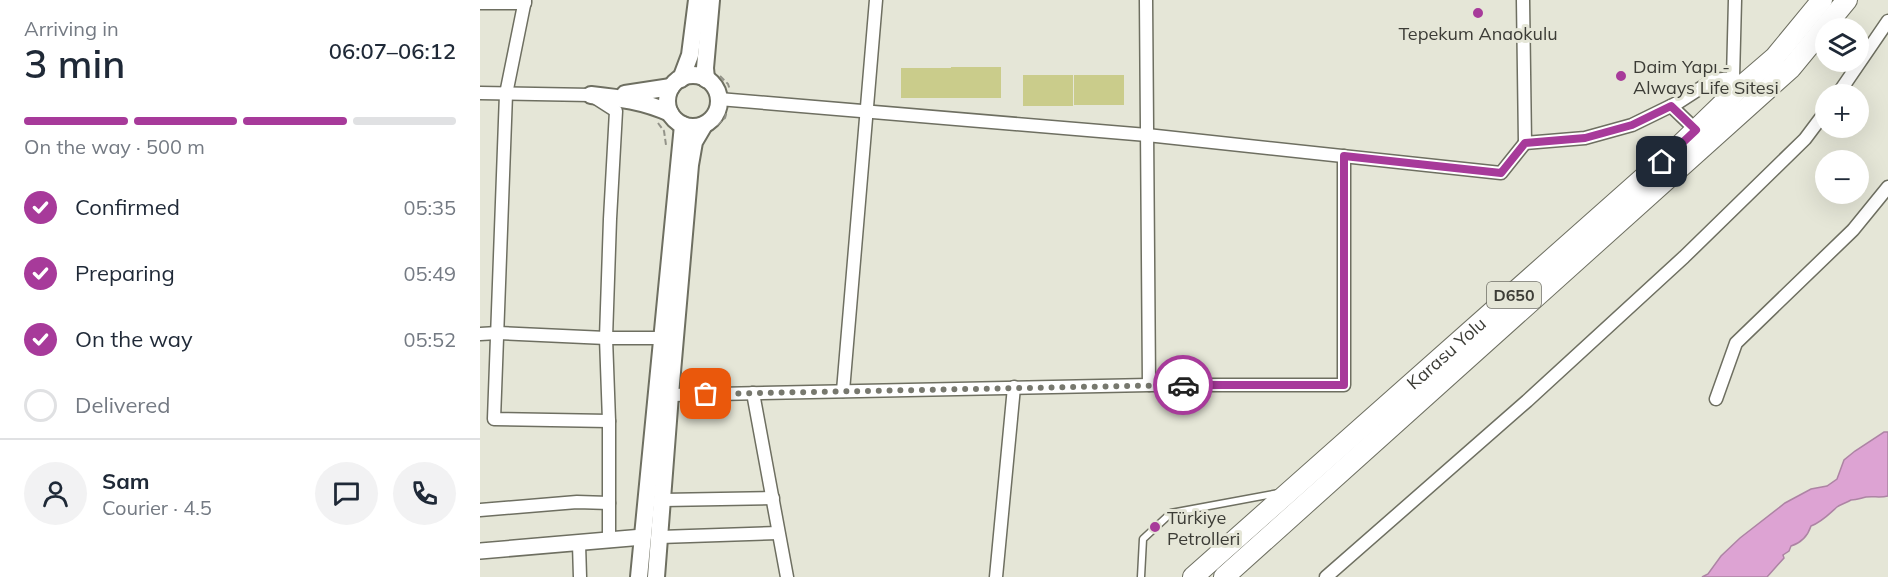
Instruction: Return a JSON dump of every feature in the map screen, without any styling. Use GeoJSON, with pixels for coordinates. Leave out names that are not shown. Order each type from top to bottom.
{"type":"FeatureCollection","features":[{"type":"Feature","properties":{"kind":"highway","name":"Karasu Yolu"},"geometry":{"type":"LineString","coordinates":[[1193,577],[1696,130],[1741,79],[1775,57],[1822,0]]}},
{"type":"Feature","properties":{"kind":"highway"},"geometry":{"type":"LineString","coordinates":[[1224,577],[1791,68],[1847,0]]}},
{"type":"Feature","properties":{"kind":"main road"},"geometry":{"type":"LineString","coordinates":[[663,118],[667,101],[690,55],[697,0]]}},
{"type":"Feature","properties":{"kind":"main road"},"geometry":{"type":"LineString","coordinates":[[706,79],[711,0]]}},
{"type":"Feature","properties":{"kind":"main road"},"geometry":{"type":"LineString","coordinates":[[693,75],[706,79],[714,87],[719,99],[713,118],[698,127],[663,118],[654,106],[631,100],[591,95],[631,94],[676,83],[693,75]]}},
{"type":"Feature","properties":{"kind":"main road"},"geometry":{"type":"LineString","coordinates":[[639,577],[663,500],[690,165],[694,141],[704,124]]}},
{"type":"Feature","properties":{"kind":"main road"},"geometry":{"type":"LineString","coordinates":[[656,577],[651,537],[662,338],[683,125]]}},
{"type":"Feature","properties":{"kind":"street"},"geometry":{"type":"LineString","coordinates":[[843,391],[876,0]]}},
{"type":"Feature","properties":{"kind":"street"},"geometry":{"type":"LineString","coordinates":[[1146,0],[1149,385]]}},
{"type":"Feature","properties":{"kind":"street"},"geometry":{"type":"LineString","coordinates":[[719,99],[1147,135],[1501,173],[1525,143],[1523,0]]}},
{"type":"Feature","properties":{"kind":"street"},"geometry":{"type":"LineString","coordinates":[[1525,143],[1585,138],[1632,125],[1671,106],[1713,80],[1741,79],[1734,60],[1735,0]]}},
{"type":"Feature","properties":{"kind":"street"},"geometry":{"type":"LineString","coordinates":[[480,3],[525,2],[506,94],[494,419],[609,421]]}},
{"type":"Feature","properties":{"kind":"street"},"geometry":{"type":"LineString","coordinates":[[1845,84],[1888,21]]}},
{"type":"Feature","properties":{"kind":"street"},"geometry":{"type":"LineString","coordinates":[[480,93],[591,95],[616,111],[606,338],[609,540]]}},
{"type":"Feature","properties":{"kind":"street"},"geometry":{"type":"LineString","coordinates":[[1671,106],[1696,130]]}},
{"type":"Feature","properties":{"kind":"street"},"geometry":{"type":"LineString","coordinates":[[1326,577],[1527,401],[1684,256],[1805,139],[1815,126]]}},
{"type":"Feature","properties":{"kind":"street"},"geometry":{"type":"LineString","coordinates":[[670,395],[1014,387],[1344,385],[1344,156]]}},
{"type":"Feature","properties":{"kind":"street"},"geometry":{"type":"LineString","coordinates":[[1716,399],[1736,343],[1853,230],[1888,187]]}},
{"type":"Feature","properties":{"kind":"street"},"geometry":{"type":"LineString","coordinates":[[480,334],[662,338]]}},
{"type":"Feature","properties":{"kind":"street"},"geometry":{"type":"LineString","coordinates":[[996,577],[1014,387]]}},
{"type":"Feature","properties":{"kind":"street"},"geometry":{"type":"LineString","coordinates":[[753,393],[787,577]]}},
{"type":"Feature","properties":{"kind":"street"},"geometry":{"type":"LineString","coordinates":[[663,500],[773,498]]}},
{"type":"Feature","properties":{"kind":"street"},"geometry":{"type":"LineString","coordinates":[[480,510],[577,502],[609,503]]}},
{"type":"Feature","properties":{"kind":"street"},"geometry":{"type":"LineString","coordinates":[[480,551],[651,537],[778,533]]}},
{"type":"Feature","properties":{"kind":"street"},"geometry":{"type":"LineString","coordinates":[[579,544],[580,577]]}},
{"type":"Feature","properties":{"kind":"lane"},"geometry":{"type":"LineString","coordinates":[[1141,577],[1143,539],[1171,513],[1288,492]]}},
{"type":"Feature","properties":{"kind":"path"},"geometry":{"type":"LineString","coordinates":[[663,118],[666,152]]}},
{"type":"Feature","properties":{"kind":"green space"},"geometry":{"type":"Polygon","coordinates":[[[1001,67],[1001,98],[901,98],[901,68],[1001,67]]]}},
{"type":"Feature","properties":{"kind":"green space"},"geometry":{"type":"Polygon","coordinates":[[[1023,75],[1073,75],[1073,106],[1023,106],[1023,75]]]}},
{"type":"Feature","properties":{"kind":"green space"},"geometry":{"type":"Polygon","coordinates":[[[1074,75],[1124,75],[1124,105],[1074,105],[1074,75]]]}},
{"type":"Feature","properties":{"kind":"shaded area"},"geometry":{"type":"Polygon","coordinates":[[[1884,432],[1888,432],[1888,496],[1851,500],[1839,506],[1811,526],[1804,538],[1791,546],[1789,551],[1783,555],[1784,558],[1767,577],[1702,577],[1708,574],[1721,556],[1740,538],[1785,503],[1811,489],[1827,486],[1837,479],[1844,460],[1884,432]]]}},
{"type":"Feature","properties":{"kind":"way so far"},"geometry":{"type":"LineString","coordinates":[[706,394],[1183,385]]}},
{"type":"Feature","properties":{"kind":"place","name":"Tepekum Anaokulu"},"geometry":{"type":"Point","coordinates":[1478,13]}},
{"type":"Feature","properties":{"kind":"place","name":"Daim Yapı - Always Life Sitesi"},"geometry":{"type":"Point","coordinates":[1621,76]}},
{"type":"Feature","properties":{"kind":"place","name":"Türkiye Petrolleri"},"geometry":{"type":"Point","coordinates":[1155,527]}},
{"type":"Feature","properties":{"kind":"route"},"geometry":{"type":"LineString","coordinates":[[1183,385],[1344,385],[1344,156],[1501,173],[1525,143],[1585,138],[1632,125],[1671,106],[1696,130],[1662,162]]}}]}
